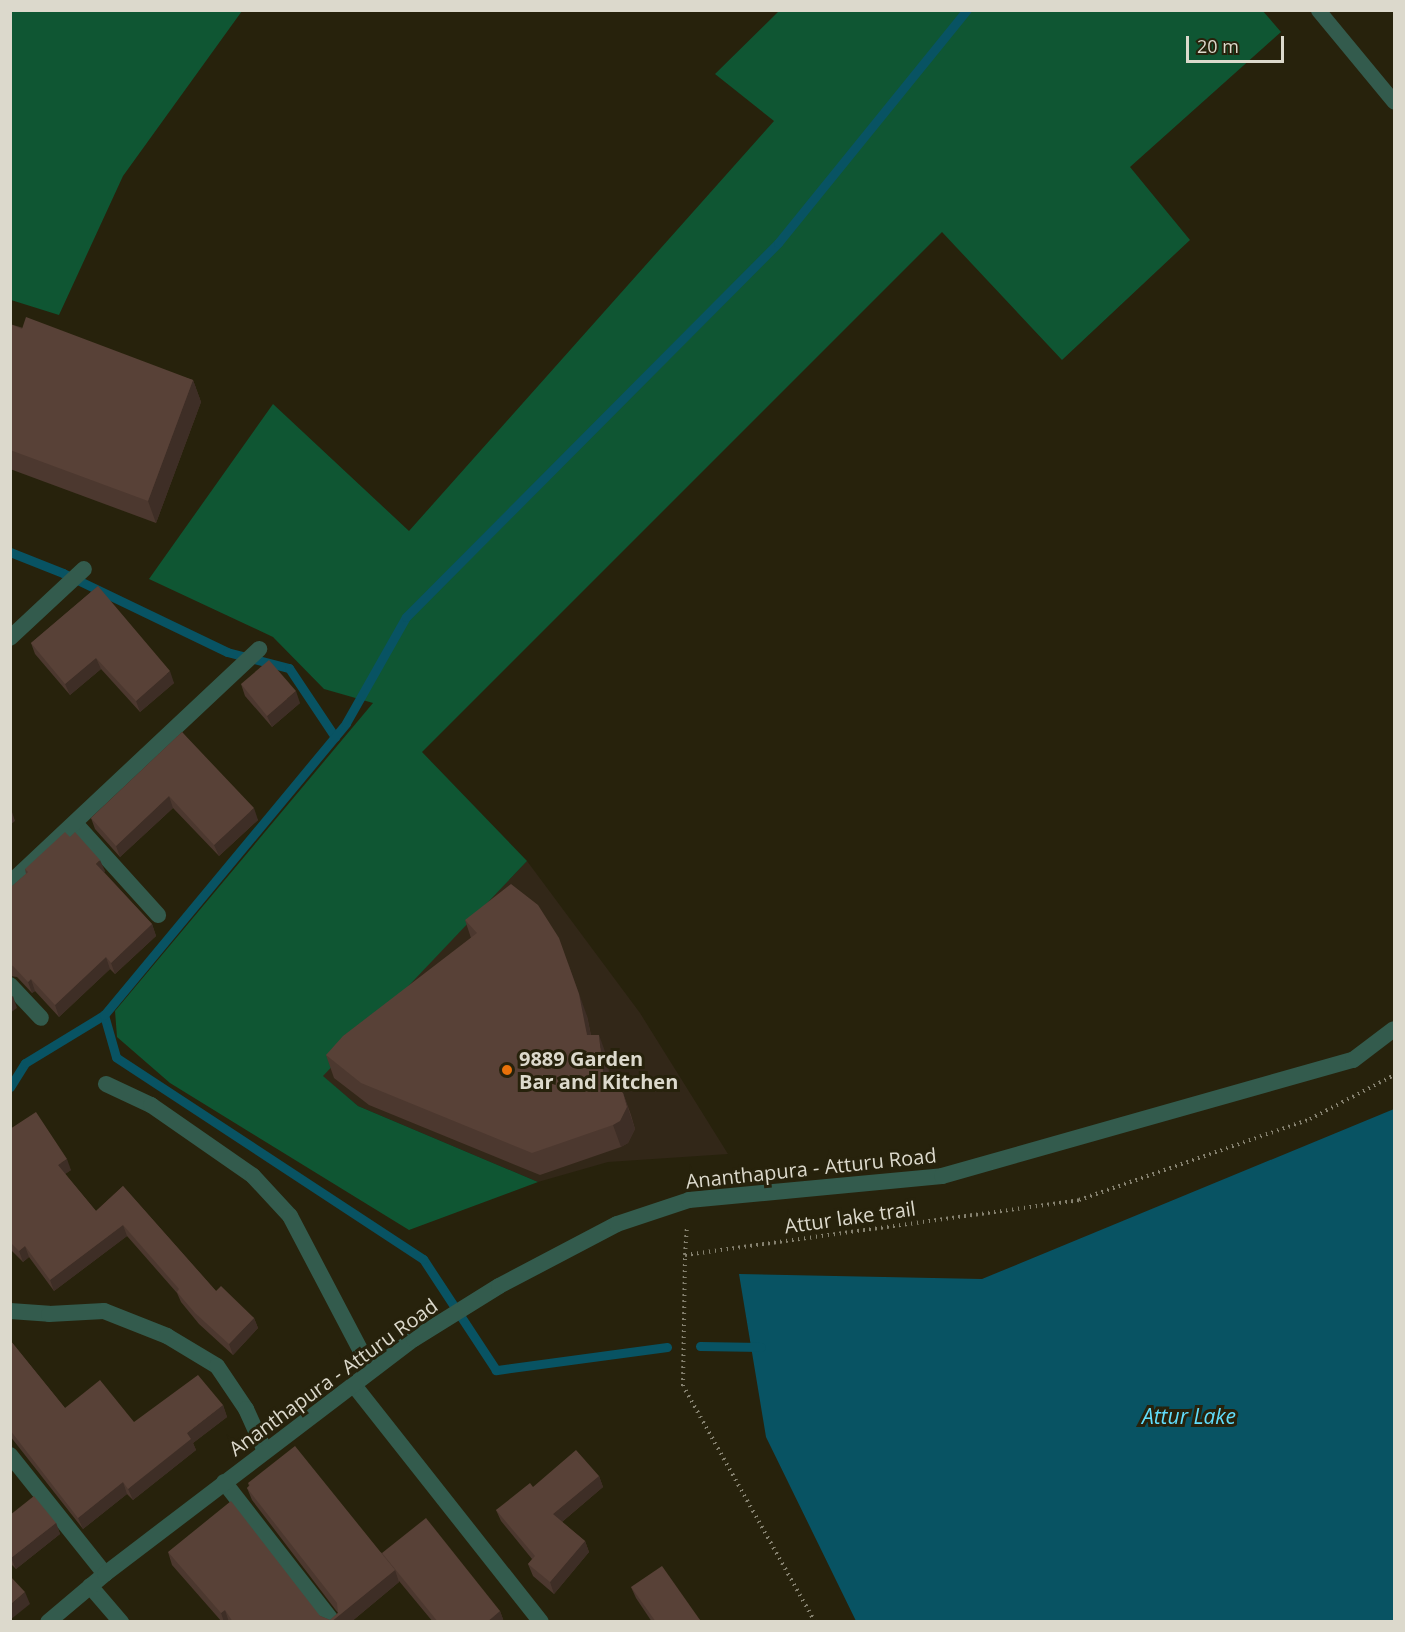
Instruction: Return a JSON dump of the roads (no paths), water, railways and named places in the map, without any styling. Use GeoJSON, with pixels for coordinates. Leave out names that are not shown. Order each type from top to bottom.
{"type":"FeatureCollection","features":[{"type":"Feature","properties":{"kind":"street"},"geometry":{"type":"LineString","coordinates":[[10,638],[84,569]]}},
{"type":"Feature","properties":{"kind":"street"},"geometry":{"type":"LineString","coordinates":[[10,883],[259,649]]}},
{"type":"Feature","properties":{"kind":"street"},"geometry":{"type":"LineString","coordinates":[[75,823],[158,915]]}},
{"type":"Feature","properties":{"kind":"street"},"geometry":{"type":"LineString","coordinates":[[10,985],[41,1018]]}},
{"type":"Feature","properties":{"kind":"street","name":"Ananthapura - Atturu Road"},"geometry":{"type":"LineString","coordinates":[[48,1622],[105,1574],[414,1339],[499,1286],[617,1224],[689,1200],[942,1176],[1353,1060],[1395,1029]]}},
{"type":"Feature","properties":{"kind":"street"},"geometry":{"type":"LineString","coordinates":[[106,1084],[151,1104],[253,1176],[290,1216],[372,1370]]}},
{"type":"Feature","properties":{"kind":"street"},"geometry":{"type":"LineString","coordinates":[[10,1311],[49,1314],[104,1311],[167,1336],[217,1366],[246,1409],[265,1451]]}},
{"type":"Feature","properties":{"kind":"street"},"geometry":{"type":"LineString","coordinates":[[353,1384],[541,1622]]}},
{"type":"Feature","properties":{"kind":"street"},"geometry":{"type":"LineString","coordinates":[[10,1455],[105,1574]]}},
{"type":"Feature","properties":{"kind":"street"},"geometry":{"type":"LineString","coordinates":[[224,1482],[333,1622]]}},
{"type":"Feature","properties":{"kind":"street"},"geometry":{"type":"LineString","coordinates":[[90,1586],[121,1622]]}},
{"type":"Feature","properties":{"kind":"lane"},"geometry":{"type":"LineString","coordinates":[[1318,10],[1395,102]]}},
{"type":"Feature","properties":{"kind":"water","name":"Attur Lake"},"geometry":{"type":"Polygon","coordinates":[[[1394,1109],[1394,1621],[856,1621],[766,1437],[739,1274],[982,1279],[1394,1109]]]}},
{"type":"Feature","properties":{"kind":"waterway"},"geometry":{"type":"LineString","coordinates":[[667,1347],[496,1370],[423,1259],[116,1057],[104,1015],[346,723],[406,617],[778,243],[967,10]]}},
{"type":"Feature","properties":{"kind":"waterway"},"geometry":{"type":"LineString","coordinates":[[10,552],[63,573],[227,652],[289,668],[335,737]]}},
{"type":"Feature","properties":{"kind":"waterway"},"geometry":{"type":"LineString","coordinates":[[10,1087],[25,1063],[104,1015]]}},
{"type":"Feature","properties":{"kind":"waterway"},"geometry":{"type":"LineString","coordinates":[[700,1346],[761,1347]]}},
{"type":"Feature","properties":{"kind":"place","name":"9889 Garden Bar and Kitchen"},"geometry":{"type":"Point","coordinates":[507,1070]}}]}
